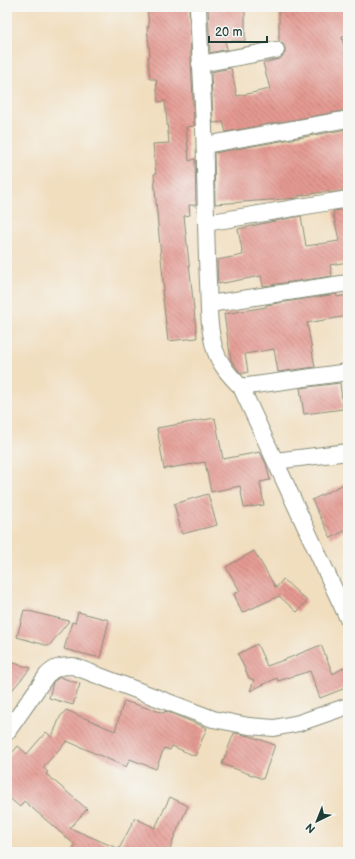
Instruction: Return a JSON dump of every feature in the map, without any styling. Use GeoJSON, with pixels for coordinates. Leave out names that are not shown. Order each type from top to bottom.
{"type":"FeatureCollection","features":[{"type":"Feature","properties":{"kind":"street"},"geometry":{"type":"LineString","coordinates":[[198,7],[205,145],[209,304],[211,333],[215,350],[219,360],[228,374],[241,386],[348,619]]}},
{"type":"Feature","properties":{"kind":"street"},"geometry":{"type":"LineString","coordinates":[[200,64],[276,50]]}},
{"type":"Feature","properties":{"kind":"street"},"geometry":{"type":"LineString","coordinates":[[205,145],[348,119]]}},
{"type":"Feature","properties":{"kind":"street"},"geometry":{"type":"LineString","coordinates":[[206,223],[348,199]]}},
{"type":"Feature","properties":{"kind":"street"},"geometry":{"type":"LineString","coordinates":[[209,304],[348,283]]}},
{"type":"Feature","properties":{"kind":"street"},"geometry":{"type":"LineString","coordinates":[[241,386],[260,385],[348,372]]}},
{"type":"Feature","properties":{"kind":"street"},"geometry":{"type":"LineString","coordinates":[[275,461],[348,452]]}},
{"type":"Feature","properties":{"kind":"street"},"geometry":{"type":"LineString","coordinates":[[7,732],[47,675],[54,669],[62,666],[73,666],[213,719],[249,726],[274,728],[298,723],[348,706]]}},
{"type":"Feature","properties":{"kind":"building"},"geometry":{"type":"Polygon","coordinates":[[[147,7],[189,7],[194,126],[186,127],[189,161],[195,159],[196,205],[189,205],[190,215],[184,216],[197,338],[168,341],[162,290],[164,290],[156,202],[154,174],[156,174],[153,144],[169,143],[165,101],[158,102],[156,79],[150,79],[147,7]]]}},
{"type":"Feature","properties":{"kind":"building"},"geometry":{"type":"Polygon","coordinates":[[[208,7],[245,7],[245,41],[225,41],[227,49],[210,53],[208,7]]]}},
{"type":"Feature","properties":{"kind":"building"},"geometry":{"type":"Polygon","coordinates":[[[279,7],[348,7],[348,36],[342,37],[348,68],[348,110],[226,132],[223,122],[213,123],[211,72],[231,68],[237,96],[270,89],[263,63],[280,59],[285,53],[283,44],[279,41],[279,7]]]}},
{"type":"Feature","properties":{"kind":"building"},"geometry":{"type":"Polygon","coordinates":[[[348,129],[348,190],[329,193],[329,191],[298,196],[298,198],[215,204],[214,153],[348,129]]]}},
{"type":"Feature","properties":{"kind":"building"},"geometry":{"type":"Polygon","coordinates":[[[348,209],[348,262],[330,265],[332,276],[263,286],[261,276],[218,284],[217,260],[243,255],[238,229],[301,216],[306,246],[339,241],[333,211],[348,209]]]}},
{"type":"Feature","properties":{"kind":"building"},"geometry":{"type":"Polygon","coordinates":[[[336,294],[337,297],[348,295],[348,316],[307,323],[315,367],[278,372],[274,349],[245,354],[248,372],[241,374],[231,360],[224,314],[266,307],[266,305],[336,294]]]}},
{"type":"Feature","properties":{"kind":"building"},"geometry":{"type":"Polygon","coordinates":[[[340,383],[343,409],[304,414],[300,388],[340,383]]]}},
{"type":"Feature","properties":{"kind":"building"},"geometry":{"type":"Polygon","coordinates":[[[215,418],[223,459],[260,452],[266,464],[270,480],[260,482],[264,505],[244,508],[240,486],[211,492],[205,462],[164,469],[157,428],[215,418]]]}},
{"type":"Feature","properties":{"kind":"building"},"geometry":{"type":"Polygon","coordinates":[[[348,482],[348,529],[331,538],[312,500],[348,482]]]}},
{"type":"Feature","properties":{"kind":"building"},"geometry":{"type":"Polygon","coordinates":[[[208,494],[217,525],[182,534],[174,504],[208,494]]]}},
{"type":"Feature","properties":{"kind":"building"},"geometry":{"type":"Polygon","coordinates":[[[254,551],[276,588],[283,579],[307,601],[297,612],[279,596],[242,613],[234,594],[240,591],[226,567],[254,551]]]}},
{"type":"Feature","properties":{"kind":"building"},"geometry":{"type":"Polygon","coordinates":[[[24,610],[69,621],[49,646],[17,637],[24,610]]]}},
{"type":"Feature","properties":{"kind":"building"},"geometry":{"type":"Polygon","coordinates":[[[78,612],[109,620],[100,658],[64,649],[72,622],[75,623],[78,612]]]}},
{"type":"Feature","properties":{"kind":"building"},"geometry":{"type":"Polygon","coordinates":[[[257,644],[267,666],[321,645],[333,674],[348,665],[348,687],[320,698],[310,671],[278,681],[277,678],[250,691],[254,680],[249,678],[238,654],[257,644]]]}},
{"type":"Feature","properties":{"kind":"building"},"geometry":{"type":"Polygon","coordinates":[[[7,661],[31,668],[7,696],[7,661]]]}},
{"type":"Feature","properties":{"kind":"building"},"geometry":{"type":"Polygon","coordinates":[[[60,677],[80,684],[73,705],[49,698],[53,682],[60,677]]]}},
{"type":"Feature","properties":{"kind":"building"},"geometry":{"type":"Polygon","coordinates":[[[124,701],[164,713],[165,711],[207,728],[195,756],[172,746],[170,750],[164,748],[156,769],[130,759],[126,767],[67,741],[43,767],[48,772],[46,774],[87,809],[70,828],[119,849],[135,818],[155,828],[170,797],[188,806],[169,852],[72,852],[75,845],[24,801],[20,807],[7,796],[7,759],[18,746],[27,754],[46,732],[52,737],[60,717],[66,710],[115,731],[124,701]]]}},
{"type":"Feature","properties":{"kind":"building"},"geometry":{"type":"Polygon","coordinates":[[[234,733],[250,736],[275,745],[263,779],[222,764],[234,733]]]}}]}
